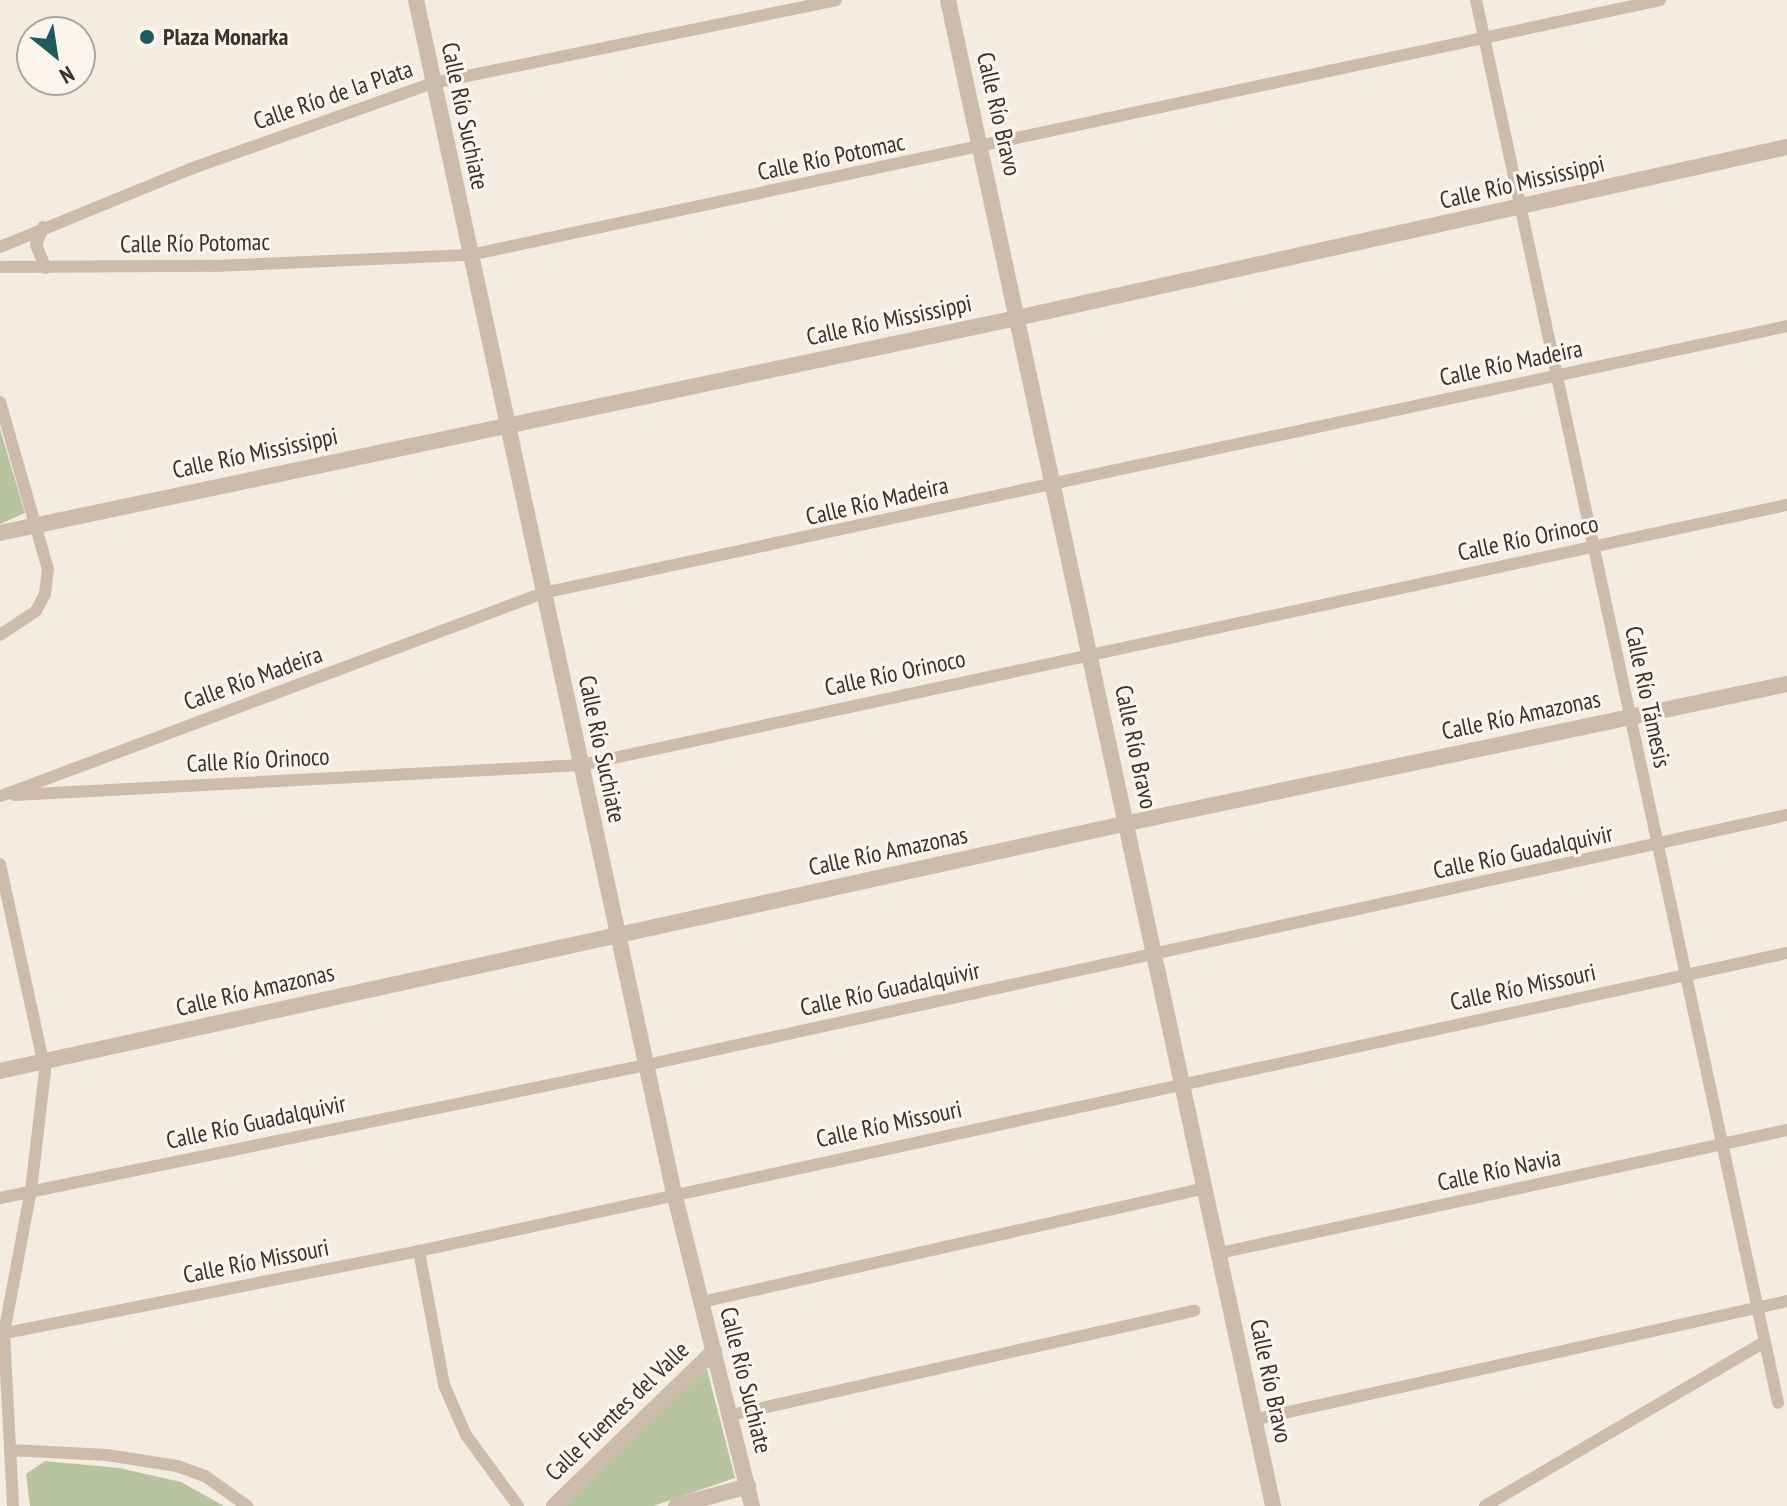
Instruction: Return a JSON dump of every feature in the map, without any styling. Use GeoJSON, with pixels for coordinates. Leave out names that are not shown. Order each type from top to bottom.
{"type":"FeatureCollection","features":[{"type":"Feature","properties":{"kind":"street","name":"Calle Río Suchiate"},"geometry":{"type":"LineString","coordinates":[[416,0],[674,1193],[752,1506]]}},
{"type":"Feature","properties":{"kind":"street","name":"Calle Río de la Plata"},"geometry":{"type":"LineString","coordinates":[[0,247],[44,226],[433,83],[836,0]]}},
{"type":"Feature","properties":{"kind":"street","name":"Calle Río Bravo"},"geometry":{"type":"LineString","coordinates":[[948,0],[1185,1084],[1273,1506]]}},
{"type":"Feature","properties":{"kind":"street","name":"Calle Río Támesis"},"geometry":{"type":"LineString","coordinates":[[1476,0],[1591,547],[1631,716],[1778,1403]]}},
{"type":"Feature","properties":{"kind":"street","name":"Calle Río Potomac"},"geometry":{"type":"LineString","coordinates":[[0,267],[470,255],[982,148],[1660,0]]}},
{"type":"Feature","properties":{"kind":"street","name":"Calle Río Mississippi"},"geometry":{"type":"LineString","coordinates":[[0,533],[1017,318],[1787,147]]}},
{"type":"Feature","properties":{"kind":"street"},"geometry":{"type":"LineString","coordinates":[[44,226],[36,245],[46,268]]}},
{"type":"Feature","properties":{"kind":"street","name":"Calle Río Madeira"},"geometry":{"type":"LineString","coordinates":[[0,796],[543,593],[1787,326]]}},
{"type":"Feature","properties":{"kind":"street"},"geometry":{"type":"LineString","coordinates":[[0,402],[48,569],[45,594],[36,611],[0,635]]}},
{"type":"Feature","properties":{"kind":"street","name":"Calle Río Orinoco"},"geometry":{"type":"LineString","coordinates":[[0,796],[581,765],[1787,505]]}},
{"type":"Feature","properties":{"kind":"street","name":"Calle Río Amazonas"},"geometry":{"type":"LineString","coordinates":[[0,1071],[1128,823],[1787,684]]}},
{"type":"Feature","properties":{"kind":"street","name":"Calle Río Guadalquivir"},"geometry":{"type":"LineString","coordinates":[[0,1198],[646,1065],[1787,815]]}},
{"type":"Feature","properties":{"kind":"street"},"geometry":{"type":"LineString","coordinates":[[0,864],[43,1062],[31,1190],[2,1334],[10,1450],[5,1491],[13,1506]]}},
{"type":"Feature","properties":{"kind":"street","name":"Calle Río Missouri"},"geometry":{"type":"LineString","coordinates":[[2,1334],[419,1251],[1787,953]]}},
{"type":"Feature","properties":{"kind":"street","name":"Calle Río Navia"},"geometry":{"type":"LineString","coordinates":[[1220,1253],[1787,1130]]}},
{"type":"Feature","properties":{"kind":"street"},"geometry":{"type":"LineString","coordinates":[[702,1302],[1206,1188]]}},
{"type":"Feature","properties":{"kind":"street"},"geometry":{"type":"LineString","coordinates":[[419,1251],[449,1398],[479,1457],[518,1506]]}},
{"type":"Feature","properties":{"kind":"street"},"geometry":{"type":"LineString","coordinates":[[1253,1420],[1787,1301]]}},
{"type":"Feature","properties":{"kind":"street"},"geometry":{"type":"LineString","coordinates":[[731,1415],[1194,1311]]}},
{"type":"Feature","properties":{"kind":"street"},"geometry":{"type":"LineString","coordinates":[[1485,1506],[1765,1342]]}},
{"type":"Feature","properties":{"kind":"street","name":"Calle Fuentes del Valle"},"geometry":{"type":"LineString","coordinates":[[554,1506],[714,1351]]}},
{"type":"Feature","properties":{"kind":"street"},"geometry":{"type":"LineString","coordinates":[[10,1450],[163,1462],[205,1476],[247,1506]]}},
{"type":"Feature","properties":{"kind":"street"},"geometry":{"type":"LineString","coordinates":[[676,1506],[748,1486]]}},
{"type":"Feature","properties":{"kind":"green space"},"geometry":{"type":"Polygon","coordinates":[[[0,429],[25,513],[0,524],[0,429]]]}},
{"type":"Feature","properties":{"kind":"green space"},"geometry":{"type":"Polygon","coordinates":[[[707,1369],[735,1478],[653,1506],[561,1506],[707,1369]]]}},
{"type":"Feature","properties":{"kind":"green space"},"geometry":{"type":"Polygon","coordinates":[[[45,1461],[119,1468],[181,1482],[224,1506],[30,1506],[26,1474],[45,1461]]]}},
{"type":"Feature","properties":{"kind":"place","name":"Plaza Monarka"},"geometry":{"type":"Point","coordinates":[147,37]}}]}
